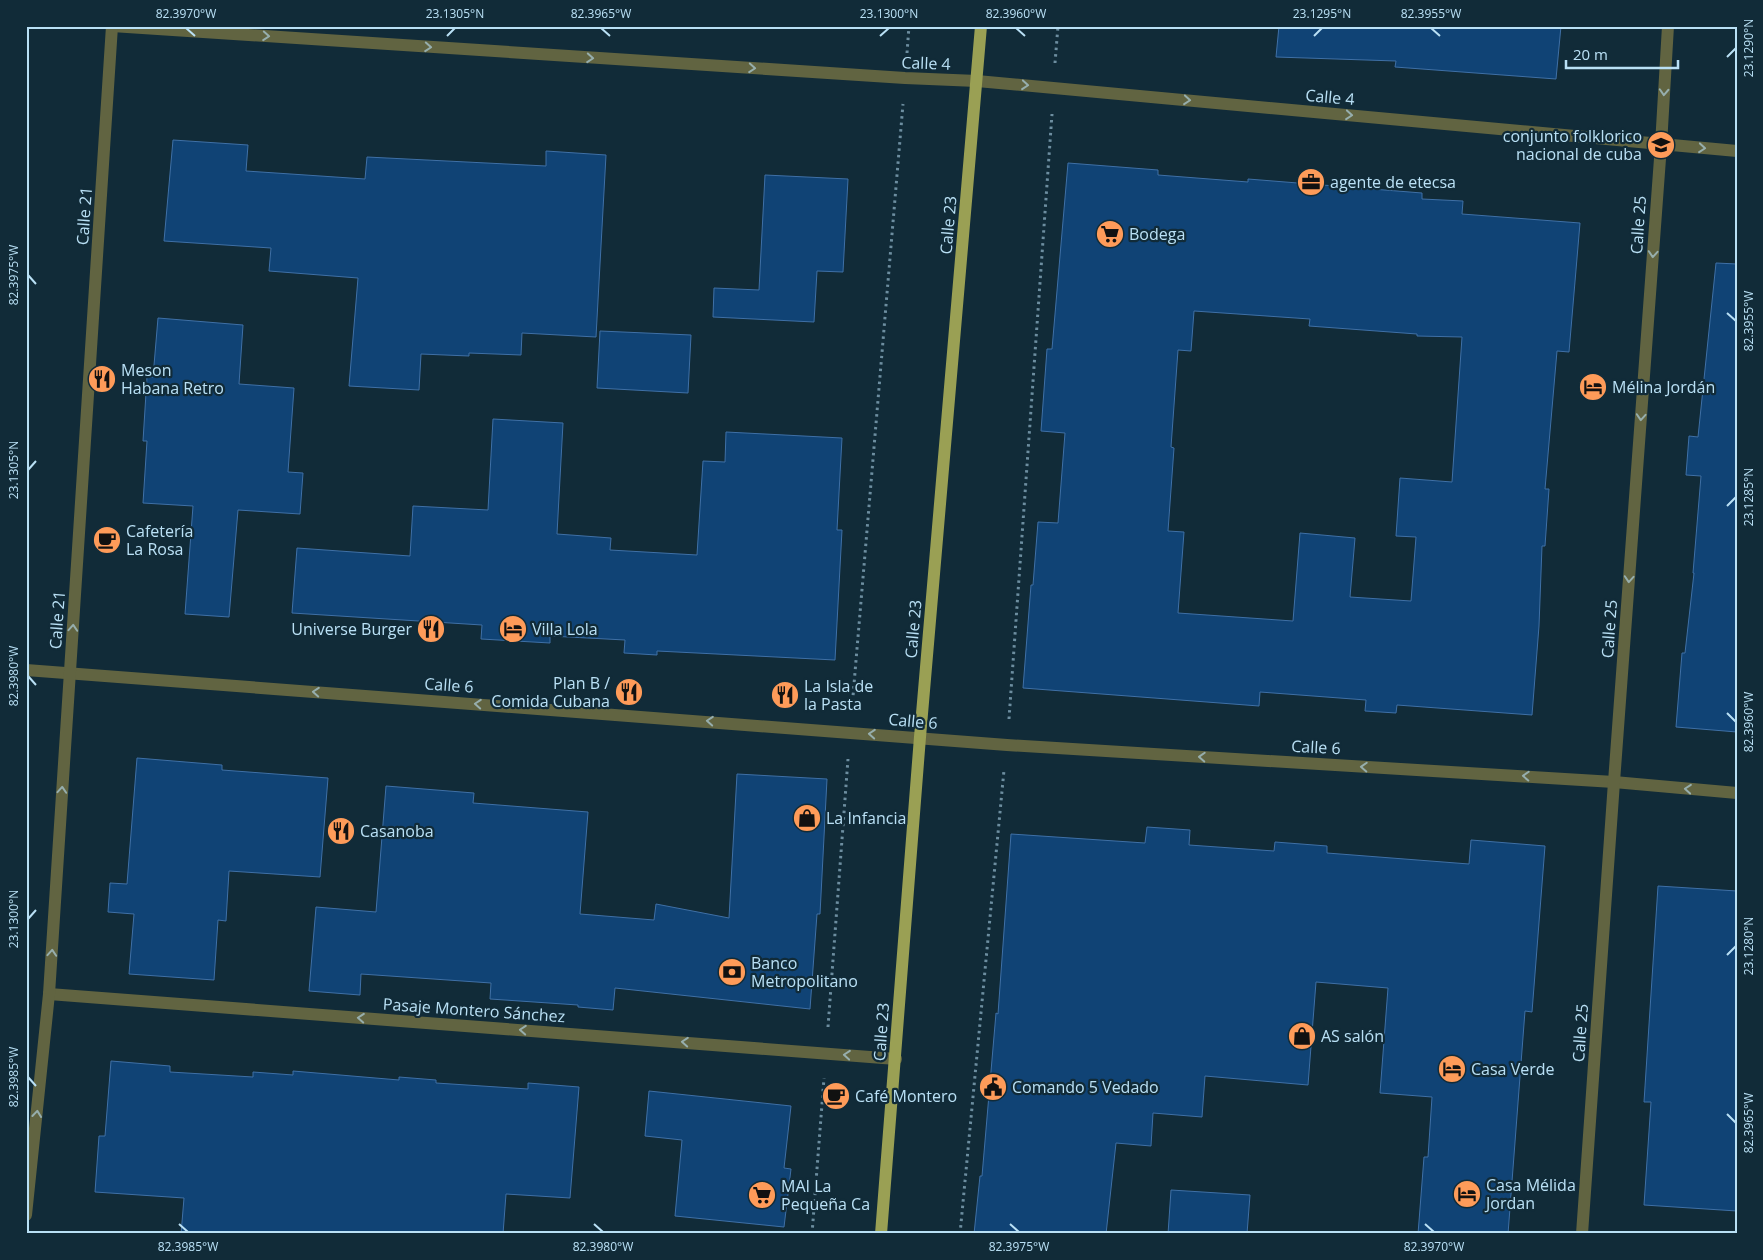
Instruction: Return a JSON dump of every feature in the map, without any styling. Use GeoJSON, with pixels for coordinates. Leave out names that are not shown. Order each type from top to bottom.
{"type":"FeatureCollection","features":[{"type":"Feature","properties":{"kind":"main road","name":"Calle 23"},"geometry":{"type":"LineString","coordinates":[[880,1234],[896,1059],[920,737],[981,26]]}},
{"type":"Feature","properties":{"kind":"street","name":"Calle 4"},"geometry":{"type":"LineString","coordinates":[[112,26],[905,78],[977,81],[1737,151]]}},
{"type":"Feature","properties":{"kind":"street","name":"Calle 21"},"geometry":{"type":"LineString","coordinates":[[26,1215],[49,994],[112,26]]}},
{"type":"Feature","properties":{"kind":"street","name":"Calle 25"},"geometry":{"type":"LineString","coordinates":[[1582,1234],[1668,26]]}},
{"type":"Feature","properties":{"kind":"street","name":"Calle 6"},"geometry":{"type":"LineString","coordinates":[[26,670],[1007,745],[1614,782],[1737,793]]}},
{"type":"Feature","properties":{"kind":"street","name":"Pasaje Montero Sánchez"},"geometry":{"type":"LineString","coordinates":[[49,994],[896,1059]]}},
{"type":"Feature","properties":{"kind":"path"},"geometry":{"type":"LineString","coordinates":[[812,1234],[850,732],[909,26]]}},
{"type":"Feature","properties":{"kind":"path"},"geometry":{"type":"LineString","coordinates":[[960,1234],[1007,745],[1058,26]]}},
{"type":"Feature","properties":{"kind":"building"},"geometry":{"type":"Polygon","coordinates":[[[1279,26],[1561,26],[1556,79],[1395,67],[1396,61],[1276,57],[1279,26]]]}},
{"type":"Feature","properties":{"kind":"building"},"geometry":{"type":"Polygon","coordinates":[[[173,140],[248,145],[246,171],[365,179],[367,157],[546,166],[546,151],[606,155],[596,337],[522,333],[521,355],[469,353],[469,356],[421,354],[419,390],[349,386],[358,278],[269,271],[271,248],[164,241],[173,140]]]}},
{"type":"Feature","properties":{"kind":"building"},"geometry":{"type":"Polygon","coordinates":[[[1068,163],[1158,170],[1158,175],[1248,182],[1248,179],[1422,193],[1422,199],[1463,201],[1462,214],[1580,223],[1569,352],[1557,351],[1545,489],[1549,489],[1545,546],[1542,546],[1539,626],[1532,715],[1397,705],[1396,713],[1365,711],[1366,700],[1260,692],[1259,706],[1023,688],[1038,522],[1058,523],[1065,433],[1041,431],[1047,349],[1052,349],[1068,163]],[[1194,311],[1191,351],[1178,350],[1171,447],[1174,448],[1168,531],[1184,532],[1178,613],[1293,621],[1300,533],[1355,538],[1350,597],[1411,601],[1416,537],[1396,536],[1400,478],[1452,482],[1462,337],[1417,336],[1417,334],[1309,326],[1310,319],[1194,311]]]}},
{"type":"Feature","properties":{"kind":"building"},"geometry":{"type":"Polygon","coordinates":[[[765,175],[848,179],[843,272],[817,271],[814,322],[713,317],[714,288],[759,290],[765,175]]]}},
{"type":"Feature","properties":{"kind":"building"},"geometry":{"type":"Polygon","coordinates":[[[1716,263],[1737,264],[1737,732],[1676,727],[1682,653],[1685,653],[1694,573],[1701,476],[1686,475],[1689,436],[1698,437],[1716,263]]]}},
{"type":"Feature","properties":{"kind":"building"},"geometry":{"type":"Polygon","coordinates":[[[158,318],[243,325],[239,384],[294,388],[288,472],[303,473],[300,514],[238,510],[229,617],[185,614],[193,506],[143,503],[147,441],[143,441],[147,377],[153,377],[158,318]]]}},
{"type":"Feature","properties":{"kind":"building"},"geometry":{"type":"Polygon","coordinates":[[[600,331],[691,335],[688,393],[597,388],[600,331]]]}},
{"type":"Feature","properties":{"kind":"building"},"geometry":{"type":"Polygon","coordinates":[[[493,419],[563,423],[557,534],[611,538],[610,550],[697,555],[703,461],[725,462],[726,432],[842,438],[837,530],[842,530],[835,660],[657,651],[657,655],[624,653],[625,640],[550,636],[550,643],[481,639],[482,625],[292,613],[297,548],[410,556],[413,506],[488,510],[493,419]]]}},
{"type":"Feature","properties":{"kind":"building"},"geometry":{"type":"Polygon","coordinates":[[[137,758],[222,765],[222,770],[328,778],[320,877],[229,871],[226,921],[218,920],[214,980],[129,974],[134,914],[108,912],[110,883],[127,884],[137,758]]]}},
{"type":"Feature","properties":{"kind":"building"},"geometry":{"type":"Polygon","coordinates":[[[737,774],[827,779],[820,914],[817,914],[810,1009],[615,988],[613,1010],[578,1007],[578,1005],[490,999],[491,983],[361,974],[360,995],[309,991],[316,907],[376,912],[386,786],[474,793],[473,803],[588,812],[580,914],[654,920],[656,904],[729,918],[737,774]]]}},
{"type":"Feature","properties":{"kind":"building"},"geometry":{"type":"Polygon","coordinates":[[[1147,827],[1190,830],[1189,845],[1274,851],[1275,842],[1327,846],[1327,853],[1469,864],[1471,840],[1545,846],[1532,1012],[1525,1011],[1508,1234],[1418,1234],[1424,1157],[1428,1157],[1432,1097],[1380,1093],[1388,988],[1316,982],[1308,1085],[1205,1076],[1202,1117],[1153,1113],[1151,1146],[1116,1143],[1106,1234],[974,1234],[980,1176],[982,1176],[996,1013],[998,1014],[1011,834],[1145,843],[1147,827]]]}},
{"type":"Feature","properties":{"kind":"building"},"geometry":{"type":"Polygon","coordinates":[[[1658,886],[1737,891],[1737,1211],[1644,1205],[1651,1102],[1644,1102],[1658,886]]]}},
{"type":"Feature","properties":{"kind":"building"},"geometry":{"type":"Polygon","coordinates":[[[111,1061],[170,1066],[170,1072],[253,1077],[253,1072],[293,1075],[293,1071],[399,1080],[399,1077],[436,1080],[436,1083],[528,1089],[528,1083],[579,1087],[570,1198],[506,1194],[503,1234],[181,1234],[184,1198],[95,1192],[99,1136],[105,1136],[111,1061]]]}},
{"type":"Feature","properties":{"kind":"building"},"geometry":{"type":"Polygon","coordinates":[[[649,1091],[791,1106],[784,1168],[791,1169],[784,1227],[675,1216],[682,1140],[645,1136],[649,1091]]]}},
{"type":"Feature","properties":{"kind":"building"},"geometry":{"type":"Polygon","coordinates":[[[1171,1190],[1250,1195],[1247,1234],[1168,1234],[1171,1190]]]}},
{"type":"Feature","properties":{"kind":"place","name":"conjunto folklorico nacional de cuba"},"geometry":{"type":"Point","coordinates":[1661,145]}},
{"type":"Feature","properties":{"kind":"place","name":"agente de etecsa"},"geometry":{"type":"Point","coordinates":[1311,182]}},
{"type":"Feature","properties":{"kind":"place","name":"Bodega"},"geometry":{"type":"Point","coordinates":[1110,234]}},
{"type":"Feature","properties":{"kind":"place","name":"Meson Habana Retro"},"geometry":{"type":"Point","coordinates":[102,379]}},
{"type":"Feature","properties":{"kind":"place","name":"Mélina Jordán"},"geometry":{"type":"Point","coordinates":[1593,387]}},
{"type":"Feature","properties":{"kind":"place","name":"Cafetería La Rosa"},"geometry":{"type":"Point","coordinates":[107,540]}},
{"type":"Feature","properties":{"kind":"place","name":"Universe Burger"},"geometry":{"type":"Point","coordinates":[431,629]}},
{"type":"Feature","properties":{"kind":"place","name":"Villa Lola"},"geometry":{"type":"Point","coordinates":[513,629]}},
{"type":"Feature","properties":{"kind":"place","name":"Plan B / Comida Cubana"},"geometry":{"type":"Point","coordinates":[629,692]}},
{"type":"Feature","properties":{"kind":"place","name":"La Isla de la Pasta"},"geometry":{"type":"Point","coordinates":[785,695]}},
{"type":"Feature","properties":{"kind":"place","name":"La Infancia"},"geometry":{"type":"Point","coordinates":[807,818]}},
{"type":"Feature","properties":{"kind":"place","name":"Casanoba"},"geometry":{"type":"Point","coordinates":[341,831]}},
{"type":"Feature","properties":{"kind":"place","name":"Banco Metropolitano"},"geometry":{"type":"Point","coordinates":[732,972]}},
{"type":"Feature","properties":{"kind":"place","name":"AS salón"},"geometry":{"type":"Point","coordinates":[1302,1036]}},
{"type":"Feature","properties":{"kind":"place","name":"Casa Verde"},"geometry":{"type":"Point","coordinates":[1452,1069]}},
{"type":"Feature","properties":{"kind":"place","name":"Comando 5 Vedado"},"geometry":{"type":"Point","coordinates":[993,1087]}},
{"type":"Feature","properties":{"kind":"place","name":"Café Montero"},"geometry":{"type":"Point","coordinates":[836,1096]}},
{"type":"Feature","properties":{"kind":"place","name":"Casa Mélida Jordan"},"geometry":{"type":"Point","coordinates":[1467,1194]}},
{"type":"Feature","properties":{"kind":"place","name":"MAI La Pequeña Ca"},"geometry":{"type":"Point","coordinates":[762,1195]}}]}
